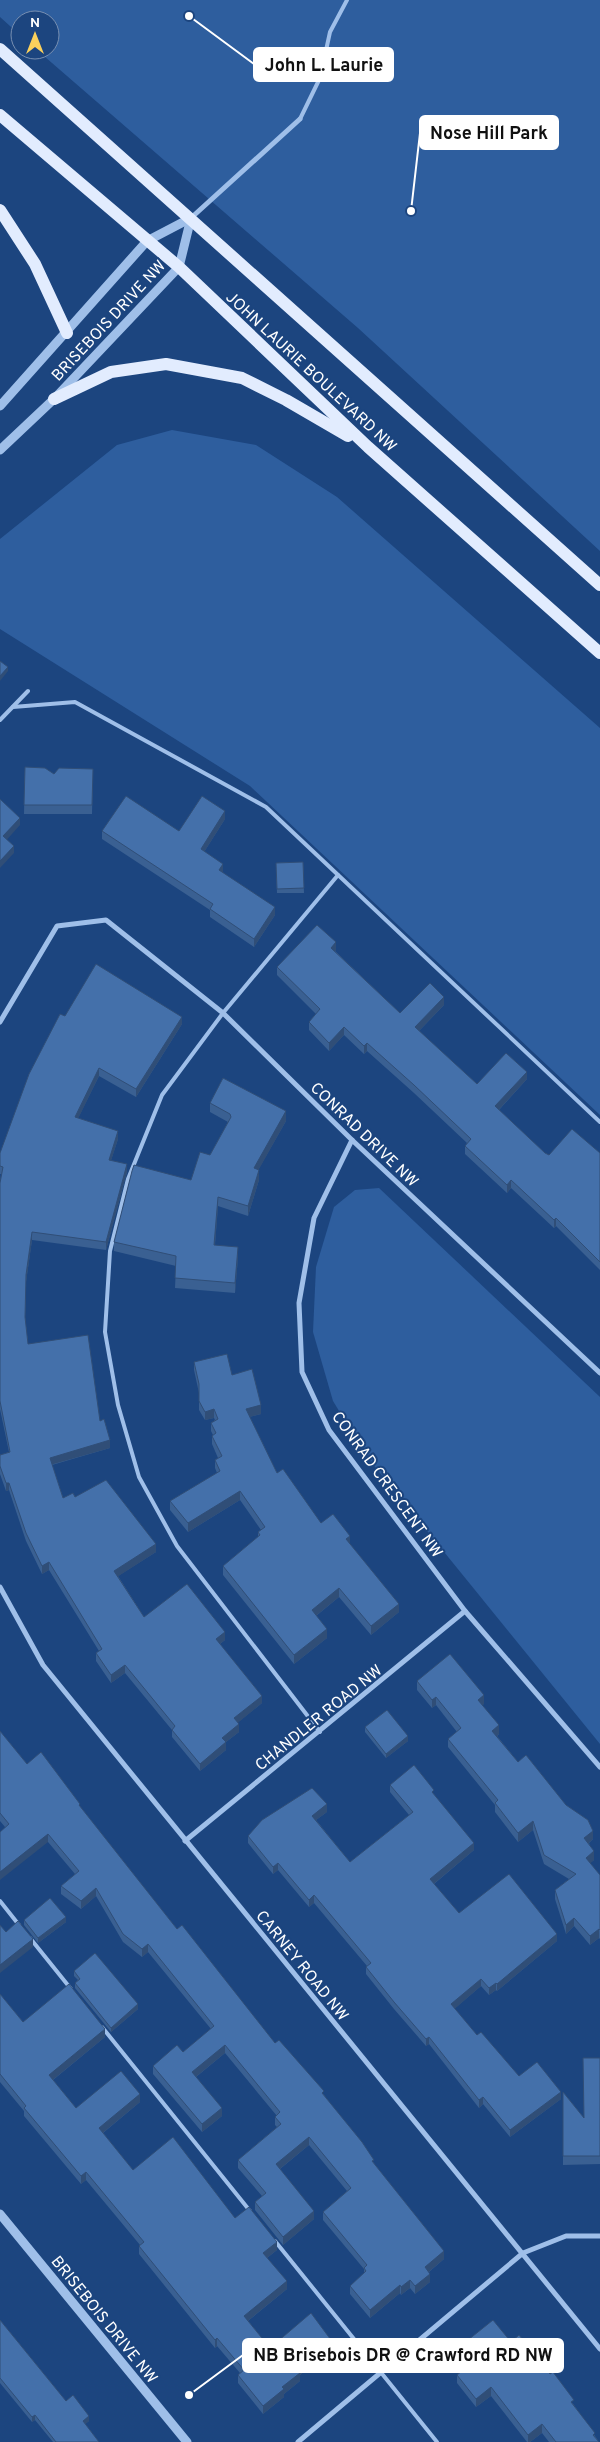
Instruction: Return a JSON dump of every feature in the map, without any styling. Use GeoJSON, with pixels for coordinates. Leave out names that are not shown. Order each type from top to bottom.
{"type":"FeatureCollection","features":[{"type":"Feature","properties":{"kind":"main road","name":"JOHN LAURIE BOULEVARD NW"},"geometry":{"type":"LineString","coordinates":[[0,49],[600,585]]}},
{"type":"Feature","properties":{"kind":"main road","name":"JOHN LAURIE BOULEVARD NW"},"geometry":{"type":"LineString","coordinates":[[0,115],[179,267],[368,448],[600,653]]}},
{"type":"Feature","properties":{"kind":"main road"},"geometry":{"type":"LineString","coordinates":[[0,210],[35,264],[67,333]]}},
{"type":"Feature","properties":{"kind":"main road"},"geometry":{"type":"LineString","coordinates":[[54,399],[110,372],[166,364],[242,378],[286,400],[368,448]]}},
{"type":"Feature","properties":{"kind":"street"},"geometry":{"type":"LineString","coordinates":[[191,218],[300,119]]}},
{"type":"Feature","properties":{"kind":"street","name":"BRISEBOIS DRIVE NW"},"geometry":{"type":"LineString","coordinates":[[0,406],[147,241],[191,218]]}},
{"type":"Feature","properties":{"kind":"street","name":"BRISEBOIS DRIVE NW"},"geometry":{"type":"LineString","coordinates":[[0,450],[54,399],[179,267],[191,218]]}},
{"type":"Feature","properties":{"kind":"street","name":"CONRAD DRIVE NW"},"geometry":{"type":"LineString","coordinates":[[0,1022],[57,926],[106,920],[223,1013],[352,1140],[600,1373]]}},
{"type":"Feature","properties":{"kind":"street","name":"CONRAD CRESCENT NW"},"geometry":{"type":"LineString","coordinates":[[352,1140],[314,1218],[298,1303],[302,1372],[329,1430],[465,1611],[600,1767]]}},
{"type":"Feature","properties":{"kind":"street","name":"CARNEY ROAD NW"},"geometry":{"type":"LineString","coordinates":[[0,1587],[43,1665],[600,2349]]}},
{"type":"Feature","properties":{"kind":"street","name":"CHANDLER ROAD NW"},"geometry":{"type":"LineString","coordinates":[[185,1841],[465,1611]]}},
{"type":"Feature","properties":{"kind":"street","name":"BRISEBOIS DRIVE NW"},"geometry":{"type":"LineString","coordinates":[[0,2214],[186,2442]]}},
{"type":"Feature","properties":{"kind":"street"},"geometry":{"type":"LineString","coordinates":[[298,2442],[523,2253],[566,2236],[600,2236]]}},
{"type":"Feature","properties":{"kind":"lane"},"geometry":{"type":"LineString","coordinates":[[300,119],[320,78],[330,32],[347,0]]}},
{"type":"Feature","properties":{"kind":"lane"},"geometry":{"type":"LineString","coordinates":[[0,720],[28,692]]}},
{"type":"Feature","properties":{"kind":"lane"},"geometry":{"type":"LineString","coordinates":[[13,707],[75,702],[266,807],[600,1122]]}},
{"type":"Feature","properties":{"kind":"lane"},"geometry":{"type":"LineString","coordinates":[[320,1732],[177,1546],[144,1486],[118,1405],[104,1332],[110,1251],[128,1179],[162,1095],[223,1013],[338,875]]}},
{"type":"Feature","properties":{"kind":"lane"},"geometry":{"type":"LineString","coordinates":[[0,1900],[75,1994]]}},
{"type":"Feature","properties":{"kind":"lane"},"geometry":{"type":"LineString","coordinates":[[100,2024],[256,2218]]}},
{"type":"Feature","properties":{"kind":"lane"},"geometry":{"type":"LineString","coordinates":[[268,2234],[437,2442]]}},
{"type":"Feature","properties":{"kind":"shaded area"},"geometry":{"type":"Polygon","coordinates":[[[0,0],[600,0],[600,551],[358,328],[49,60],[60,60],[60,10],[10,10],[10,26],[0,17],[0,0]]]}},
{"type":"Feature","properties":{"kind":"shaded area"},"geometry":{"type":"Polygon","coordinates":[[[172,430],[256,445],[337,497],[600,728],[600,1115],[250,786],[0,629],[0,539],[117,445],[172,430]]]}},
{"type":"Feature","properties":{"kind":"shaded area"},"geometry":{"type":"Polygon","coordinates":[[[379,1188],[600,1397],[600,1744],[367,1457],[333,1401],[313,1332],[316,1267],[334,1207],[355,1190],[379,1188]]]}},
{"type":"Feature","properties":{"kind":"building"},"geometry":{"type":"Polygon","coordinates":[[[0,661],[8,667],[0,676],[0,661]]]}},
{"type":"Feature","properties":{"kind":"building"},"geometry":{"type":"Polygon","coordinates":[[[25,767],[45,768],[54,774],[59,768],[93,769],[92,805],[24,805],[25,767]]]}},
{"type":"Feature","properties":{"kind":"building"},"geometry":{"type":"Polygon","coordinates":[[[126,796],[179,831],[202,796],[225,811],[201,849],[223,864],[219,870],[275,907],[254,939],[210,909],[213,904],[102,831],[126,796]]]}},
{"type":"Feature","properties":{"kind":"building"},"geometry":{"type":"Polygon","coordinates":[[[0,799],[20,818],[3,836],[14,846],[0,861],[0,799]]]}},
{"type":"Feature","properties":{"kind":"building"},"geometry":{"type":"Polygon","coordinates":[[[303,862],[304,888],[277,889],[276,863],[303,862]]]}},
{"type":"Feature","properties":{"kind":"building"},"geometry":{"type":"Polygon","coordinates":[[[317,925],[336,942],[331,948],[400,1013],[430,983],[444,997],[415,1027],[477,1084],[506,1053],[527,1072],[495,1106],[545,1153],[549,1155],[572,1129],[600,1153],[600,1262],[556,1218],[554,1220],[511,1180],[507,1185],[465,1146],[471,1139],[367,1043],[364,1046],[344,1027],[329,1043],[309,1022],[320,1009],[277,967],[317,925]]]}},
{"type":"Feature","properties":{"kind":"building"},"geometry":{"type":"Polygon","coordinates":[[[96,964],[182,1017],[136,1089],[99,1068],[75,1117],[118,1131],[109,1160],[127,1164],[106,1242],[32,1232],[26,1275],[25,1317],[28,1344],[88,1335],[100,1421],[104,1419],[110,1440],[50,1458],[63,1498],[73,1493],[75,1497],[106,1480],[156,1544],[114,1571],[144,1617],[187,1584],[225,1632],[216,1639],[262,1696],[234,1718],[239,1724],[222,1738],[226,1742],[200,1764],[172,1730],[175,1726],[125,1665],[111,1675],[96,1653],[102,1649],[49,1562],[42,1566],[26,1533],[9,1483],[6,1483],[0,1466],[0,1455],[10,1452],[0,1401],[0,1183],[3,1167],[0,1166],[0,1153],[29,1074],[60,1014],[65,1016],[96,964]]]}},
{"type":"Feature","properties":{"kind":"building"},"geometry":{"type":"Polygon","coordinates":[[[223,1078],[286,1111],[254,1168],[259,1170],[248,1206],[218,1197],[214,1245],[238,1247],[235,1283],[175,1278],[176,1256],[114,1242],[134,1165],[191,1180],[200,1152],[210,1155],[231,1117],[230,1114],[210,1103],[223,1078]]]}},
{"type":"Feature","properties":{"kind":"building"},"geometry":{"type":"Polygon","coordinates":[[[227,1354],[232,1375],[252,1369],[261,1405],[246,1409],[277,1473],[283,1469],[321,1523],[333,1514],[350,1536],[346,1539],[399,1604],[371,1626],[339,1588],[312,1610],[327,1629],[294,1655],[223,1566],[260,1535],[258,1532],[265,1527],[240,1491],[188,1523],[170,1501],[220,1471],[215,1460],[222,1456],[212,1436],[216,1433],[211,1423],[218,1419],[214,1409],[205,1412],[199,1401],[199,1384],[194,1362],[227,1354]]]}},
{"type":"Feature","properties":{"kind":"building"},"geometry":{"type":"Polygon","coordinates":[[[450,1654],[484,1695],[478,1700],[499,1725],[492,1731],[518,1762],[526,1755],[566,1805],[588,1820],[593,1831],[584,1838],[594,1851],[586,1858],[600,1875],[600,1930],[590,1936],[574,1918],[566,1925],[555,1890],[576,1874],[544,1855],[533,1821],[518,1833],[495,1803],[498,1800],[448,1739],[461,1728],[436,1697],[432,1700],[417,1681],[450,1654]]]}},
{"type":"Feature","properties":{"kind":"building"},"geometry":{"type":"Polygon","coordinates":[[[387,1710],[408,1736],[386,1754],[365,1727],[387,1710]]]}},
{"type":"Feature","properties":{"kind":"building"},"geometry":{"type":"Polygon","coordinates":[[[0,1731],[27,1764],[41,1752],[79,1805],[177,1929],[182,1925],[275,2043],[279,2040],[324,2091],[322,2093],[362,2142],[374,2160],[372,2161],[444,2251],[425,2267],[430,2274],[415,2286],[410,2280],[401,2287],[400,2285],[370,2310],[350,2286],[366,2271],[364,2268],[367,2265],[323,2212],[351,2188],[309,2137],[276,2164],[314,2211],[283,2237],[255,2202],[266,2193],[238,2160],[281,2124],[275,2117],[280,2112],[225,2045],[192,2072],[222,2108],[202,2124],[153,2066],[177,2045],[183,2052],[214,2026],[148,1944],[142,1949],[123,1934],[96,1888],[81,1901],[61,1886],[79,1871],[48,1834],[0,1872],[0,1832],[9,1824],[0,1813],[0,1731]]]}},
{"type":"Feature","properties":{"kind":"building"},"geometry":{"type":"Polygon","coordinates":[[[414,1765],[434,1790],[432,1792],[474,1843],[430,1879],[459,1913],[509,1874],[557,1934],[497,1984],[489,1988],[481,1979],[451,2004],[477,2035],[481,2032],[519,2076],[537,2062],[561,2092],[510,2130],[483,2097],[479,2100],[429,2037],[426,2039],[394,2002],[366,1967],[371,1963],[314,1895],[309,1900],[278,1863],[273,1867],[248,1836],[262,1820],[312,1788],[327,1804],[312,1816],[350,1862],[413,1812],[390,1785],[414,1765]]]}},
{"type":"Feature","properties":{"kind":"building"},"geometry":{"type":"Polygon","coordinates":[[[50,1898],[66,1917],[38,1938],[24,1920],[50,1898]]]}},
{"type":"Feature","properties":{"kind":"building"},"geometry":{"type":"Polygon","coordinates":[[[18,1921],[33,1939],[0,1965],[0,1925],[6,1932],[18,1921]]]}},
{"type":"Feature","properties":{"kind":"building"},"geometry":{"type":"Polygon","coordinates":[[[95,1953],[138,2004],[111,2028],[75,1983],[80,1979],[74,1971],[95,1953]]]}},
{"type":"Feature","properties":{"kind":"building"},"geometry":{"type":"Polygon","coordinates":[[[69,1984],[105,2029],[49,2075],[76,2108],[121,2071],[140,2094],[99,2128],[133,2170],[173,2137],[235,2218],[249,2207],[277,2242],[263,2253],[287,2281],[244,2316],[270,2348],[311,2313],[331,2340],[297,2370],[300,2373],[282,2387],[284,2389],[263,2406],[238,2375],[244,2370],[217,2338],[215,2340],[139,2246],[144,2242],[86,2172],[81,2176],[24,2108],[26,2106],[0,2074],[0,1994],[23,2022],[69,1984]]]}},
{"type":"Feature","properties":{"kind":"building"},"geometry":{"type":"Polygon","coordinates":[[[583,2058],[600,2058],[600,2156],[563,2156],[563,2092],[584,2118],[583,2058]]]}},
{"type":"Feature","properties":{"kind":"building"},"geometry":{"type":"Polygon","coordinates":[[[0,2320],[66,2401],[73,2395],[89,2416],[83,2421],[99,2442],[56,2442],[35,2415],[32,2417],[0,2378],[0,2320]]]}},
{"type":"Feature","properties":{"kind":"building"},"geometry":{"type":"Polygon","coordinates":[[[493,2320],[511,2342],[519,2335],[550,2374],[553,2372],[574,2400],[571,2402],[595,2433],[593,2435],[599,2442],[556,2442],[542,2424],[528,2435],[491,2387],[476,2399],[457,2375],[476,2360],[463,2344],[493,2320]]]}},
{"type":"Feature","properties":{"kind":"place","name":"John L. Laurie"},"geometry":{"type":"Point","coordinates":[189,16]}},
{"type":"Feature","properties":{"kind":"place","name":"Nose Hill Park"},"geometry":{"type":"Point","coordinates":[411,211]}},
{"type":"Feature","properties":{"kind":"place","name":"NB Brisebois DR @ Crawford RD NW"},"geometry":{"type":"Point","coordinates":[189,2395]}}]}
